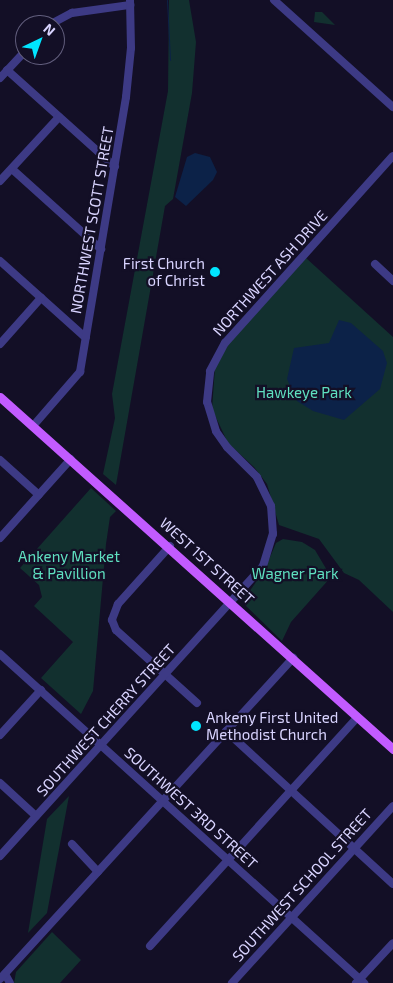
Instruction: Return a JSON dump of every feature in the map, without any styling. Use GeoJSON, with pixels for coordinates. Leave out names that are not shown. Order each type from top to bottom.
{"type":"FeatureCollection","features":[{"type":"Feature","properties":{"kind":"main road","name":"WEST 1ST STREET"},"geometry":{"type":"LineString","coordinates":[[0,397],[170,546],[393,749]]}},
{"type":"Feature","properties":{"kind":"street"},"geometry":{"type":"LineString","coordinates":[[274,0],[393,107]]}},
{"type":"Feature","properties":{"kind":"street"},"geometry":{"type":"LineString","coordinates":[[65,18],[79,12],[130,3]]}},
{"type":"Feature","properties":{"kind":"street","name":"NORTHWEST SCOTT STREET"},"geometry":{"type":"LineString","coordinates":[[33,426],[78,376],[115,167],[129,72],[130,3]]}},
{"type":"Feature","properties":{"kind":"street"},"geometry":{"type":"LineString","coordinates":[[0,78],[15,62]]}},
{"type":"Feature","properties":{"kind":"street"},"geometry":{"type":"LineString","coordinates":[[7,70],[115,167]]}},
{"type":"Feature","properties":{"kind":"street"},"geometry":{"type":"LineString","coordinates":[[0,182],[59,117]]}},
{"type":"Feature","properties":{"kind":"street","name":"NORTHWEST ASH DRIVE"},"geometry":{"type":"LineString","coordinates":[[232,602],[258,574],[265,561],[273,534],[273,515],[260,482],[227,447],[212,422],[207,392],[210,371],[225,343],[393,156]]}},
{"type":"Feature","properties":{"kind":"street"},"geometry":{"type":"LineString","coordinates":[[12,169],[101,249]]}},
{"type":"Feature","properties":{"kind":"street"},"geometry":{"type":"LineString","coordinates":[[0,260],[86,338]]}},
{"type":"Feature","properties":{"kind":"street"},"geometry":{"type":"LineString","coordinates":[[375,264],[393,281]]}},
{"type":"Feature","properties":{"kind":"street"},"geometry":{"type":"LineString","coordinates":[[0,344],[41,298]]}},
{"type":"Feature","properties":{"kind":"street"},"geometry":{"type":"LineString","coordinates":[[0,538],[71,459]]}},
{"type":"Feature","properties":{"kind":"street"},"geometry":{"type":"LineString","coordinates":[[0,460],[39,496]]}},
{"type":"Feature","properties":{"kind":"street"},"geometry":{"type":"LineString","coordinates":[[170,546],[118,604],[112,620],[116,630],[194,699]]}},
{"type":"Feature","properties":{"kind":"street","name":"SOUTHWEST CHERRY STREET"},"geometry":{"type":"LineString","coordinates":[[0,856],[232,602]]}},
{"type":"Feature","properties":{"kind":"street","name":"SOUTHWEST 3RD STREET"},"geometry":{"type":"LineString","coordinates":[[0,654],[162,802],[229,859],[360,982]]}},
{"type":"Feature","properties":{"kind":"street"},"geometry":{"type":"LineString","coordinates":[[10,983],[3,976],[293,658]]}},
{"type":"Feature","properties":{"kind":"street"},"geometry":{"type":"LineString","coordinates":[[0,735],[41,690]]}},
{"type":"Feature","properties":{"kind":"street"},"geometry":{"type":"LineString","coordinates":[[150,946],[358,717]]}},
{"type":"Feature","properties":{"kind":"street"},"geometry":{"type":"LineString","coordinates":[[226,731],[393,884]]}},
{"type":"Feature","properties":{"kind":"street"},"geometry":{"type":"LineString","coordinates":[[0,783],[36,816]]}},
{"type":"Feature","properties":{"kind":"street","name":"SOUTHWEST SCHOOL STREET"},"geometry":{"type":"LineString","coordinates":[[232,983],[393,806]]}},
{"type":"Feature","properties":{"kind":"street"},"geometry":{"type":"LineString","coordinates":[[72,844],[98,872]]}},
{"type":"Feature","properties":{"kind":"street"},"geometry":{"type":"LineString","coordinates":[[360,982],[393,943]]}},
{"type":"Feature","properties":{"kind":"green space"},"geometry":{"type":"Polygon","coordinates":[[[169,0],[189,0],[196,42],[192,93],[173,199],[165,206],[116,485],[103,474],[115,418],[112,394],[168,91],[169,0]]]}},
{"type":"Feature","properties":{"kind":"green space"},"geometry":{"type":"Polygon","coordinates":[[[315,12],[322,12],[335,25],[314,22],[315,12]]]}},
{"type":"Feature","properties":{"kind":"green space","name":"Hawkeye Park"},"geometry":{"type":"Polygon","coordinates":[[[306,258],[393,337],[393,612],[359,580],[344,573],[319,539],[279,525],[267,484],[254,467],[228,443],[212,409],[215,367],[230,342],[306,258]]]}},
{"type":"Feature","properties":{"kind":"green space","name":"Ankeny Market & Pavillion"},"geometry":{"type":"Polygon","coordinates":[[[91,488],[116,511],[110,517],[106,544],[93,691],[81,714],[41,678],[73,642],[34,606],[42,597],[39,585],[20,568],[91,488]]]}},
{"type":"Feature","properties":{"kind":"green space","name":"Wagner Park"},"geometry":{"type":"Polygon","coordinates":[[[283,539],[302,542],[315,550],[331,577],[291,622],[282,641],[242,602],[265,569],[276,543],[283,539]]]}},
{"type":"Feature","properties":{"kind":"green space"},"geometry":{"type":"Polygon","coordinates":[[[69,796],[47,913],[28,933],[47,819],[69,796]]]}},
{"type":"Feature","properties":{"kind":"green space"},"geometry":{"type":"Polygon","coordinates":[[[52,932],[81,960],[60,983],[14,983],[16,972],[52,932]]]}},
{"type":"Feature","properties":{"kind":"water"},"geometry":{"type":"Polygon","coordinates":[[[195,153],[210,157],[217,172],[213,180],[186,206],[175,197],[187,157],[195,153]]]}},
{"type":"Feature","properties":{"kind":"water"},"geometry":{"type":"Polygon","coordinates":[[[339,320],[351,323],[383,351],[387,363],[380,389],[344,420],[313,411],[297,401],[287,379],[294,348],[329,343],[339,320]]]}},
{"type":"Feature","properties":{"kind":"waterway"},"geometry":{"type":"LineString","coordinates":[[167,0],[170,60]]}},
{"type":"Feature","properties":{"kind":"place","name":"First Church of Christ"},"geometry":{"type":"Point","coordinates":[215,272]}},
{"type":"Feature","properties":{"kind":"place","name":"Ankeny First United Methodist Church"},"geometry":{"type":"Point","coordinates":[196,726]}}]}
